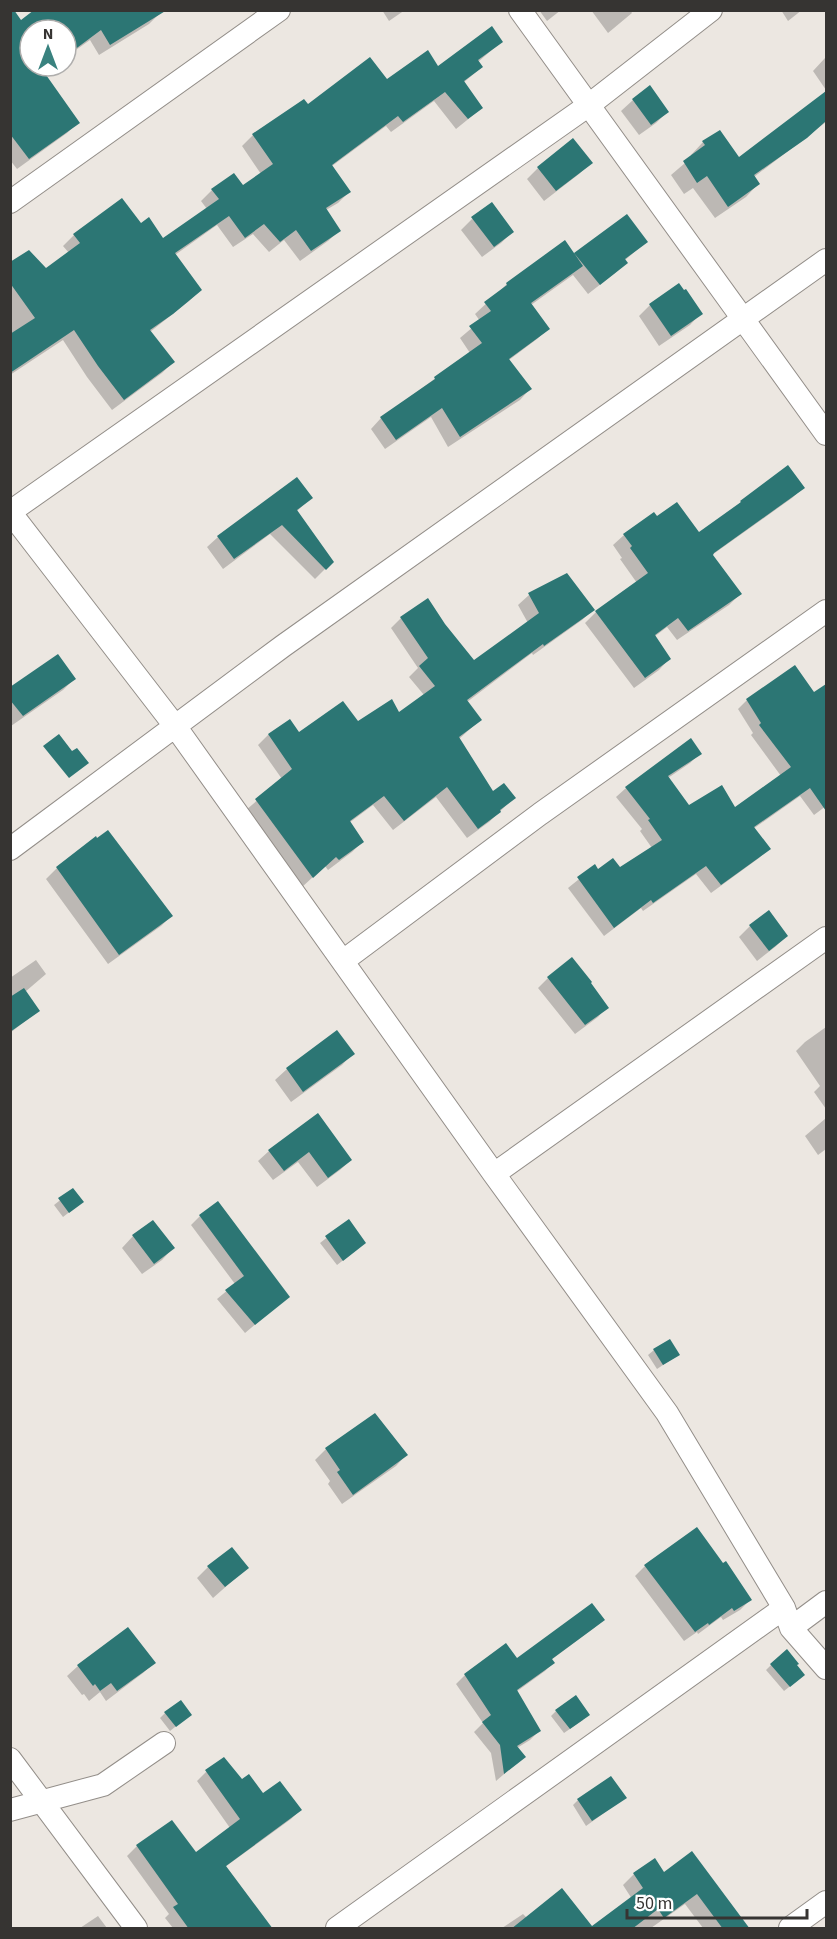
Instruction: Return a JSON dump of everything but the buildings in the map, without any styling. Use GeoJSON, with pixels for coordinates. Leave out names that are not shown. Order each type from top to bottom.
{"type":"FeatureCollection","features":[{"type":"Feature","properties":{"kind":"street"},"geometry":{"type":"LineString","coordinates":[[10,202],[279,10]]}},
{"type":"Feature","properties":{"kind":"street"},"geometry":{"type":"LineString","coordinates":[[519,10],[826,434]]}},
{"type":"Feature","properties":{"kind":"street"},"geometry":{"type":"LineString","coordinates":[[711,10],[589,105],[10,512],[175,726],[667,1413],[788,1618],[826,1668]]}},
{"type":"Feature","properties":{"kind":"street"},"geometry":{"type":"LineString","coordinates":[[10,849],[282,646],[826,260]]}},
{"type":"Feature","properties":{"kind":"street"},"geometry":{"type":"LineString","coordinates":[[343,961],[540,814],[826,611]]}},
{"type":"Feature","properties":{"kind":"street"},"geometry":{"type":"LineString","coordinates":[[494,1174],[826,938]]}},
{"type":"Feature","properties":{"kind":"street"},"geometry":{"type":"LineString","coordinates":[[337,1929],[788,1618],[826,1602]]}},
{"type":"Feature","properties":{"kind":"street"},"geometry":{"type":"LineString","coordinates":[[10,1810],[103,1785],[164,1743]]}},
{"type":"Feature","properties":{"kind":"street"},"geometry":{"type":"LineString","coordinates":[[10,1759],[135,1929]]}},
{"type":"Feature","properties":{"kind":"street"},"geometry":{"type":"LineString","coordinates":[[790,1929],[826,1902]]}}]}
